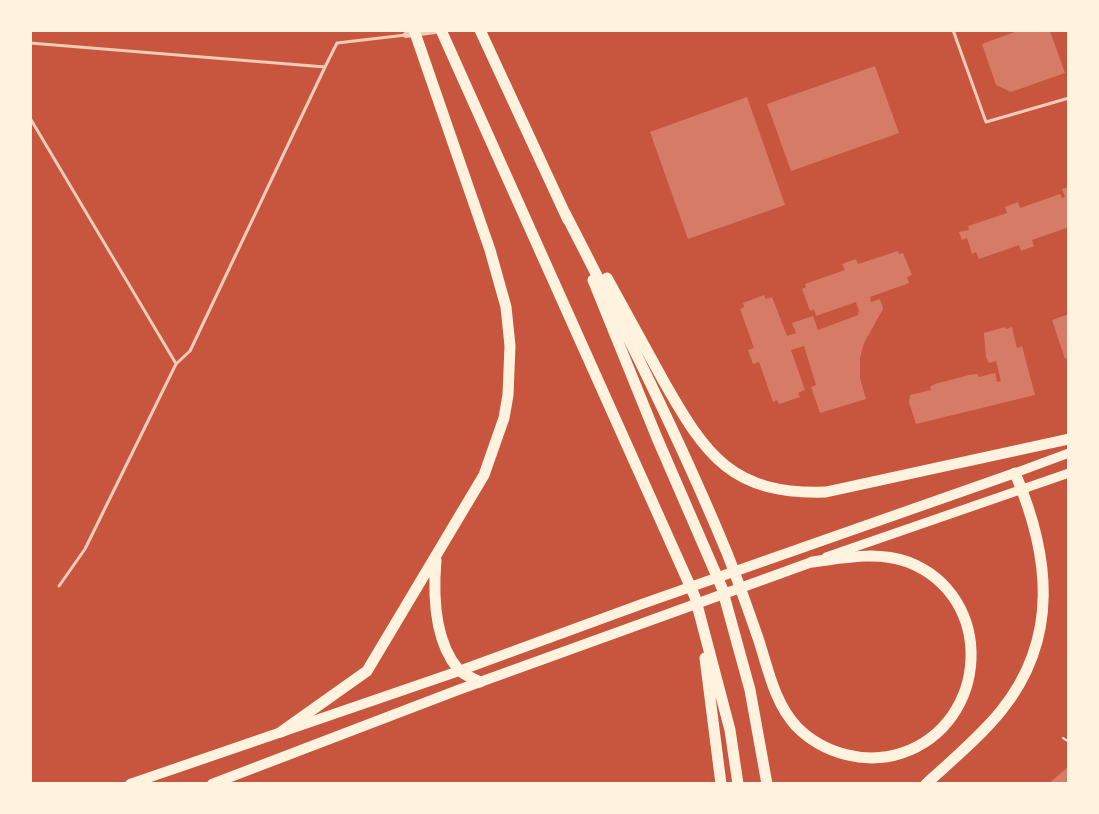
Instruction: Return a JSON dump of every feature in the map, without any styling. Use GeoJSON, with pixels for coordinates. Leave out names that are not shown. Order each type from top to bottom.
{"type":"FeatureCollection","features":[{"type":"Feature","properties":{"kind":"highway"},"geometry":{"type":"LineString","coordinates":[[442,30],[700,610],[730,730],[738,784]]}},
{"type":"Feature","properties":{"kind":"highway"},"geometry":{"type":"LineString","coordinates":[[281,732],[367,671],[493,456],[508,395],[510,346],[506,307],[497,271],[421,51],[410,32]]}},
{"type":"Feature","properties":{"kind":"highway"},"geometry":{"type":"LineString","coordinates":[[482,34],[565,213],[722,588],[750,690],[767,784]]}},
{"type":"Feature","properties":{"kind":"highway"},"geometry":{"type":"LineString","coordinates":[[545,168],[687,422],[706,449],[744,478],[761,486],[793,493],[826,492],[1069,439]]}},
{"type":"Feature","properties":{"kind":"highway"},"geometry":{"type":"LineString","coordinates":[[565,213],[614,308],[712,519],[745,600],[776,693],[788,715],[819,744],[849,756],[901,754],[930,740],[942,730],[961,703],[971,672],[970,638],[953,598],[932,576],[905,561],[872,556],[812,562]]}},
{"type":"Feature","properties":{"kind":"highway"},"geometry":{"type":"LineString","coordinates":[[926,784],[1000,712],[1020,683],[1036,647],[1044,606],[1043,564],[1034,522],[1015,473]]}},
{"type":"Feature","properties":{"kind":"highway"},"geometry":{"type":"LineString","coordinates":[[437,556],[433,588],[437,621],[448,652],[459,671],[480,682]]}},
{"type":"Feature","properties":{"kind":"highway"},"geometry":{"type":"LineString","coordinates":[[700,610],[721,784]]}},
{"type":"Feature","properties":{"kind":"main road"},"geometry":{"type":"LineString","coordinates":[[130,784],[459,671],[1069,453]]}},
{"type":"Feature","properties":{"kind":"main road"},"geometry":{"type":"LineString","coordinates":[[212,784],[649,619],[1069,473]]}},
{"type":"Feature","properties":{"kind":"street"},"geometry":{"type":"LineString","coordinates":[[410,32],[442,30]]}},
{"type":"Feature","properties":{"kind":"lane"},"geometry":{"type":"LineString","coordinates":[[953,30],[986,122],[1069,98]]}},
{"type":"Feature","properties":{"kind":"lane"},"geometry":{"type":"LineString","coordinates":[[59,586],[85,549],[176,364],[190,351],[337,43],[410,32]]}},
{"type":"Feature","properties":{"kind":"lane"},"geometry":{"type":"LineString","coordinates":[[30,43],[325,67]]}},
{"type":"Feature","properties":{"kind":"lane"},"geometry":{"type":"LineString","coordinates":[[30,118],[176,364]]}},
{"type":"Feature","properties":{"kind":"path"},"geometry":{"type":"LineString","coordinates":[[1063,738],[1069,742]]}},
{"type":"Feature","properties":{"kind":"building"},"geometry":{"type":"Polygon","coordinates":[[[1020,30],[1050,31],[1065,73],[1011,92],[996,85],[982,44],[1020,30]]]}},
{"type":"Feature","properties":{"kind":"building"},"geometry":{"type":"Polygon","coordinates":[[[875,66],[899,133],[791,171],[767,104],[875,66]]]}},
{"type":"Feature","properties":{"kind":"building"},"geometry":{"type":"Polygon","coordinates":[[[747,97],[785,205],[688,239],[650,132],[747,97]]]}},
{"type":"Feature","properties":{"kind":"building"},"geometry":{"type":"Polygon","coordinates":[[[1069,187],[1069,227],[1032,240],[1034,246],[1021,251],[1019,245],[979,259],[976,252],[972,254],[967,238],[962,240],[959,232],[1007,213],[1005,207],[1018,202],[1020,208],[1060,194],[1062,198],[1065,197],[1062,189],[1069,187]]]}},
{"type":"Feature","properties":{"kind":"building"},"geometry":{"type":"Polygon","coordinates":[[[898,251],[899,254],[903,253],[912,275],[907,277],[909,283],[870,297],[871,302],[880,299],[883,309],[864,343],[860,358],[860,378],[866,399],[820,413],[811,387],[816,385],[804,346],[791,350],[805,390],[798,393],[800,397],[779,404],[777,400],[773,402],[759,362],[753,364],[748,350],[754,348],[740,309],[744,307],[743,303],[764,295],[766,299],[772,297],[787,336],[796,333],[792,323],[813,316],[818,330],[858,315],[859,311],[856,302],[816,316],[814,309],[810,311],[802,289],[806,287],[805,284],[845,270],[842,264],[856,259],[858,264],[898,251]]]}},
{"type":"Feature","properties":{"kind":"building"},"geometry":{"type":"Polygon","coordinates":[[[1069,314],[1069,357],[1065,359],[1052,320],[1069,314]]]}},
{"type":"Feature","properties":{"kind":"building"},"geometry":{"type":"Polygon","coordinates":[[[1012,327],[1017,348],[1022,346],[1035,395],[916,424],[910,395],[969,375],[977,374],[979,377],[995,373],[997,382],[1001,381],[996,361],[989,363],[986,357],[984,333],[1012,327]]]}},
{"type":"Feature","properties":{"kind":"building"},"geometry":{"type":"Polygon","coordinates":[[[1069,766],[1069,784],[1048,784],[1069,766]]]}}]}
